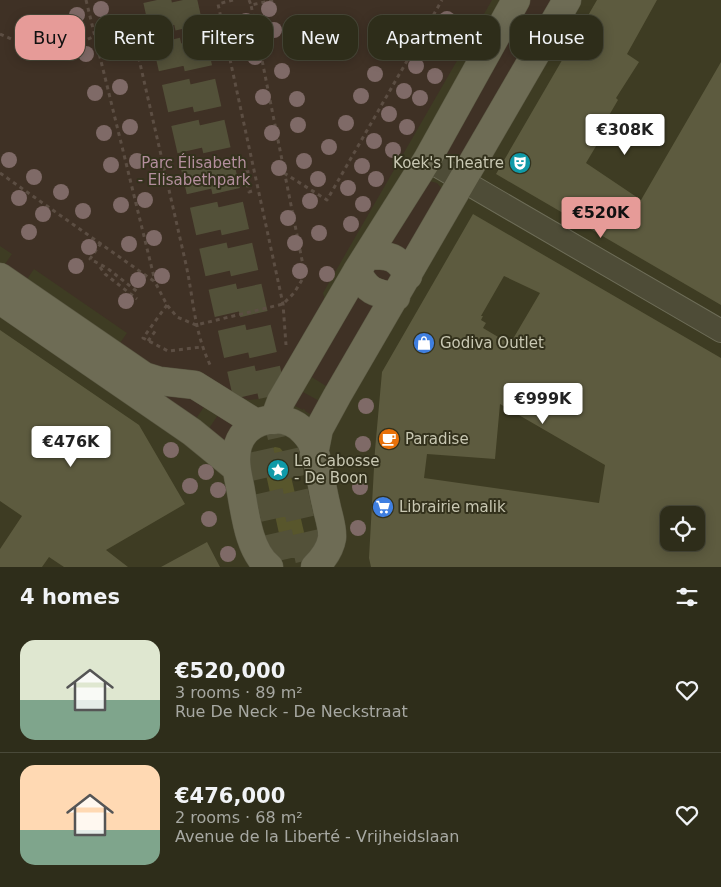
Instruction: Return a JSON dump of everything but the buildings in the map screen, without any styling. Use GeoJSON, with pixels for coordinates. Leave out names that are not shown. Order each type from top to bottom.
{"type":"FeatureCollection","features":[{"type":"Feature","properties":{"kind":"main road"},"geometry":{"type":"LineString","coordinates":[[269,567],[262,562],[255,549],[236,468],[236,453],[241,438],[244,433],[265,422],[281,401],[426,160],[516,0]]}},
{"type":"Feature","properties":{"kind":"main road"},"geometry":{"type":"LineString","coordinates":[[314,454],[319,429],[567,0]]}},
{"type":"Feature","properties":{"kind":"main road"},"geometry":{"type":"LineString","coordinates":[[363,263],[390,256],[403,267],[402,286]]}},
{"type":"Feature","properties":{"kind":"main road"},"geometry":{"type":"LineString","coordinates":[[363,263],[363,283],[373,292],[402,286]]}},
{"type":"Feature","properties":{"kind":"main road"},"geometry":{"type":"LineString","coordinates":[[2,288],[144,376],[160,381],[195,385],[265,422],[290,422],[298,426],[308,437],[314,454],[331,531],[332,537],[324,562]]}},
{"type":"Feature","properties":{"kind":"main road"},"geometry":{"type":"LineString","coordinates":[[2,288],[192,432],[236,468]]}},
{"type":"Feature","properties":{"kind":"street"},"geometry":{"type":"LineString","coordinates":[[426,160],[721,331]]}},
{"type":"Feature","properties":{"kind":"path"},"geometry":{"type":"LineString","coordinates":[[0,34],[50,56],[95,36],[86,0]]}},
{"type":"Feature","properties":{"kind":"path"},"geometry":{"type":"LineString","coordinates":[[233,0],[218,4],[283,304],[286,350]]}},
{"type":"Feature","properties":{"kind":"path"},"geometry":{"type":"LineString","coordinates":[[101,60],[155,282],[168,305],[177,317],[196,325],[283,304],[294,293],[305,275],[249,0]]}},
{"type":"Feature","properties":{"kind":"path"},"geometry":{"type":"LineString","coordinates":[[251,6],[274,0]]}},
{"type":"Feature","properties":{"kind":"path"},"geometry":{"type":"LineString","coordinates":[[284,173],[327,200],[442,0]]}},
{"type":"Feature","properties":{"kind":"path"},"geometry":{"type":"LineString","coordinates":[[139,60],[187,269],[196,325],[202,347],[213,371]]}},
{"type":"Feature","properties":{"kind":"path"},"geometry":{"type":"LineString","coordinates":[[252,191],[249,192],[245,172],[254,171]]}},
{"type":"Feature","properties":{"kind":"path"},"geometry":{"type":"LineString","coordinates":[[0,173],[155,282]]}},
{"type":"Feature","properties":{"kind":"path"},"geometry":{"type":"LineString","coordinates":[[101,243],[90,259],[100,266],[107,268],[139,293]]}},
{"type":"Feature","properties":{"kind":"path"},"geometry":{"type":"LineString","coordinates":[[100,266],[104,274],[137,299]]}},
{"type":"Feature","properties":{"kind":"path"},"geometry":{"type":"LineString","coordinates":[[168,305],[143,338],[168,351],[202,347]]}},
{"type":"Feature","properties":{"kind":"path"},"geometry":{"type":"LineString","coordinates":[[148,341],[156,330]]}},
{"type":"Feature","properties":{"kind":"green space","name":"Parc Élisabeth - Elisabethpark"},"geometry":{"type":"Polygon","coordinates":[[[0,0],[492,0],[483,15],[368,15],[368,60],[457,60],[323,293],[326,304],[269,394],[260,399],[249,400],[162,373],[118,346],[127,333],[34,269],[25,282],[3,267],[12,254],[0,246],[0,0]]]}},
{"type":"Feature","properties":{"kind":"green space"},"geometry":{"type":"Polygon","coordinates":[[[527,0],[556,0],[547,15],[519,15],[527,0]]]}},
{"type":"Feature","properties":{"kind":"green space"},"geometry":{"type":"Polygon","coordinates":[[[510,32],[510,60],[519,60],[459,159],[451,158],[446,153],[495,60],[500,60],[500,51],[510,32]]]}},
{"type":"Feature","properties":{"kind":"green space"},"geometry":{"type":"Polygon","coordinates":[[[429,181],[437,183],[442,189],[406,256],[388,241],[429,181]]]}},
{"type":"Feature","properties":{"kind":"green space"},"geometry":{"type":"Polygon","coordinates":[[[376,263],[395,277],[386,283],[373,275],[376,263]]]}},
{"type":"Feature","properties":{"kind":"green space"},"geometry":{"type":"Polygon","coordinates":[[[361,288],[382,298],[331,389],[310,376],[361,288]]]}},
{"type":"Feature","properties":{"kind":"green space"},"geometry":{"type":"Polygon","coordinates":[[[16,300],[190,395],[206,404],[193,423],[16,300]]]}},
{"type":"Feature","properties":{"kind":"green space"},"geometry":{"type":"Polygon","coordinates":[[[301,391],[323,403],[315,417],[305,411],[304,408],[303,410],[293,405],[301,391]]]}},
{"type":"Feature","properties":{"kind":"green space"},"geometry":{"type":"Polygon","coordinates":[[[220,412],[235,423],[227,442],[206,433],[220,412]]]}},
{"type":"Feature","properties":{"kind":"shaded area"},"geometry":{"type":"Polygon","coordinates":[[[275,447],[280,448],[286,455],[304,532],[302,541],[295,546],[286,545],[280,538],[263,461],[266,451],[275,447]]]}},
{"type":"Feature","properties":{"kind":"tunnel"},"geometry":{"type":"LineString","coordinates":[[157,0],[286,567]]}},
{"type":"Feature","properties":{"kind":"tunnel"},"geometry":{"type":"LineString","coordinates":[[183,0],[311,567]]}},
{"type":"Feature","properties":{"kind":"place","name":"Koek's Theatre"},"geometry":{"type":"Point","coordinates":[520,163]}},
{"type":"Feature","properties":{"kind":"place","name":"Godiva Outlet"},"geometry":{"type":"Point","coordinates":[424,343]}},
{"type":"Feature","properties":{"kind":"place","name":"Paradise"},"geometry":{"type":"Point","coordinates":[389,439]}},
{"type":"Feature","properties":{"kind":"place","name":"La Cabosse - De Boon"},"geometry":{"type":"Point","coordinates":[278,470]}},
{"type":"Feature","properties":{"kind":"place","name":"Librairie malik"},"geometry":{"type":"Point","coordinates":[383,507]}}]}
